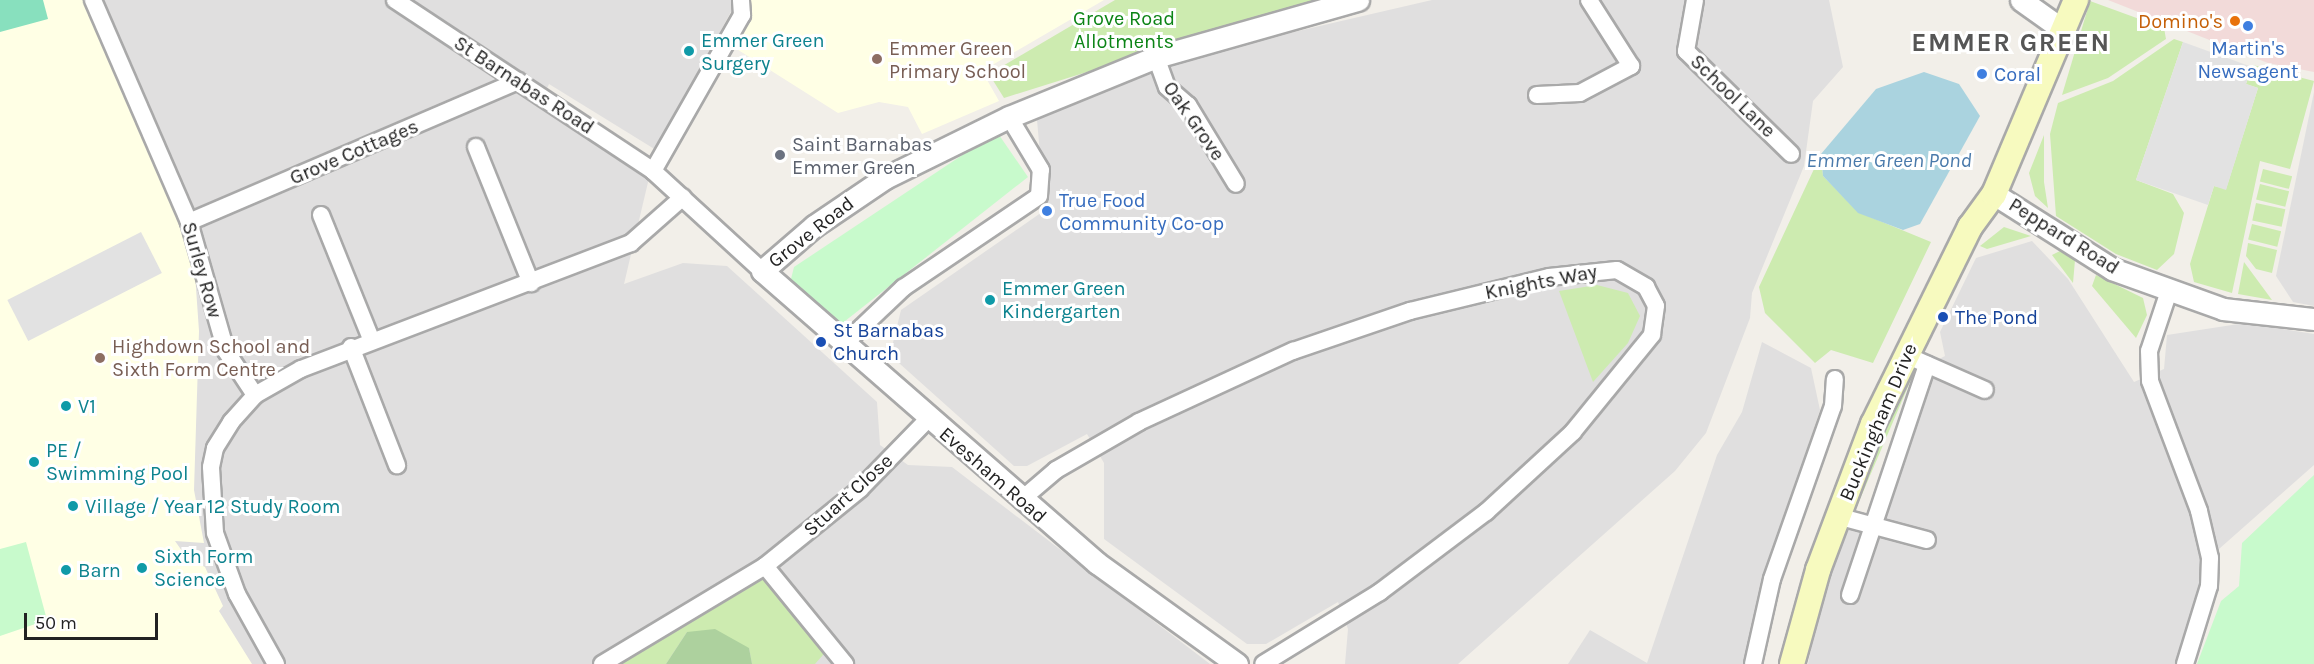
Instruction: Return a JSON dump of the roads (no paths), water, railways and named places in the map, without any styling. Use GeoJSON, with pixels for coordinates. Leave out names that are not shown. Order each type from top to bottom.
{"type":"FeatureCollection","features":[{"type":"Feature","properties":{"kind":"main road","name":"Peppard Road"},"geometry":{"type":"LineString","coordinates":[[1994,194],[2076,0]]}},
{"type":"Feature","properties":{"kind":"main road","name":"Buckingham Drive"},"geometry":{"type":"LineString","coordinates":[[1792,664],[1837,516],[1906,353],[1970,227],[1994,194]]}},
{"type":"Feature","properties":{"kind":"street","name":"Surley Row"},"geometry":{"type":"LineString","coordinates":[[93,0],[189,222],[226,351],[255,395]]}},
{"type":"Feature","properties":{"kind":"street","name":"St Barnabas Road"},"geometry":{"type":"LineString","coordinates":[[395,0],[653,171],[683,197]]}},
{"type":"Feature","properties":{"kind":"street","name":"Grove Road"},"geometry":{"type":"LineString","coordinates":[[683,197],[762,271],[814,226],[885,178],[1009,117],[1156,57],[1358,0]]}},
{"type":"Feature","properties":{"kind":"street"},"geometry":{"type":"LineString","coordinates":[[1537,95],[1580,93],[1631,66],[1589,0]]}},
{"type":"Feature","properties":{"kind":"street","name":"School Lane"},"geometry":{"type":"LineString","coordinates":[[1695,0],[1686,51],[1791,154]]}},
{"type":"Feature","properties":{"kind":"street"},"geometry":{"type":"LineString","coordinates":[[2021,0],[2063,30]]}},
{"type":"Feature","properties":{"kind":"street"},"geometry":{"type":"LineString","coordinates":[[653,171],[741,7]]}},
{"type":"Feature","properties":{"kind":"street","name":"Oak Grove"},"geometry":{"type":"LineString","coordinates":[[1156,57],[1167,87],[1188,105],[1236,184]]}},
{"type":"Feature","properties":{"kind":"street","name":"Grove Cottages"},"geometry":{"type":"LineString","coordinates":[[189,222],[518,81]]}},
{"type":"Feature","properties":{"kind":"street"},"geometry":{"type":"LineString","coordinates":[[843,345],[903,288],[1039,196],[1041,170],[1009,117]]}},
{"type":"Feature","properties":{"kind":"street"},"geometry":{"type":"LineString","coordinates":[[476,147],[531,283]]}},
{"type":"Feature","properties":{"kind":"street","name":"Peppard Road"},"geometry":{"type":"LineString","coordinates":[[1994,194],[2112,269],[2231,311],[2314,319]]}},
{"type":"Feature","properties":{"kind":"street"},"geometry":{"type":"LineString","coordinates":[[276,664],[222,558],[210,486],[215,448],[255,395],[351,347],[531,283],[631,243],[683,197]]}},
{"type":"Feature","properties":{"kind":"street"},"geometry":{"type":"LineString","coordinates":[[321,215],[371,339]]}},
{"type":"Feature","properties":{"kind":"street","name":"Knights Way"},"geometry":{"type":"LineString","coordinates":[[1021,500],[1056,470],[1138,423],[1304,347],[1410,311],[1549,277],[1617,270],[1646,287],[1656,306],[1652,335],[1573,432],[1486,512],[1380,592],[1263,664]]}},
{"type":"Feature","properties":{"kind":"street","name":"Evesham Road"},"geometry":{"type":"LineString","coordinates":[[762,271],[843,345],[1097,563],[1237,664]]}},
{"type":"Feature","properties":{"kind":"street"},"geometry":{"type":"LineString","coordinates":[[2169,291],[2149,351],[2150,381],[2199,511],[2210,558],[2209,586],[2185,664]]}},
{"type":"Feature","properties":{"kind":"street"},"geometry":{"type":"LineString","coordinates":[[351,347],[397,465]]}},
{"type":"Feature","properties":{"kind":"street"},"geometry":{"type":"LineString","coordinates":[[1906,353],[1927,365],[1985,390]]}},
{"type":"Feature","properties":{"kind":"street"},"geometry":{"type":"LineString","coordinates":[[1850,595],[1870,525],[1927,365]]}},
{"type":"Feature","properties":{"kind":"street"},"geometry":{"type":"LineString","coordinates":[[1753,664],[1772,579],[1833,406],[1835,380]]}},
{"type":"Feature","properties":{"kind":"street","name":"Stuart Close"},"geometry":{"type":"LineString","coordinates":[[602,664],[765,566],[860,489],[928,419]]}},
{"type":"Feature","properties":{"kind":"street"},"geometry":{"type":"LineString","coordinates":[[1837,516],[1927,540]]}},
{"type":"Feature","properties":{"kind":"street"},"geometry":{"type":"LineString","coordinates":[[765,566],[845,664]]}},
{"type":"Feature","properties":{"kind":"water","name":"Emmer Green Pond"},"geometry":{"type":"Polygon","coordinates":[[[1924,72],[1959,84],[1980,116],[1920,224],[1903,230],[1858,213],[1823,176],[1821,154],[1876,89],[1924,72]]]}},
{"type":"Feature","properties":{"kind":"place","name":"Domino's"},"geometry":{"type":"Point","coordinates":[2235,21]}},
{"type":"Feature","properties":{"kind":"place","name":"Martin's Newsagent"},"geometry":{"type":"Point","coordinates":[2248,26]}},
{"type":"Feature","properties":{"kind":"place","name":"Emmer Green Surgery"},"geometry":{"type":"Point","coordinates":[689,51]}},
{"type":"Feature","properties":{"kind":"place","name":"Emmer Green Primary School"},"geometry":{"type":"Point","coordinates":[877,59]}},
{"type":"Feature","properties":{"kind":"place","name":"Coral"},"geometry":{"type":"Point","coordinates":[1982,74]}},
{"type":"Feature","properties":{"kind":"place","name":"Saint Barnabas Emmer Green"},"geometry":{"type":"Point","coordinates":[780,155]}},
{"type":"Feature","properties":{"kind":"place","name":"True Food Community Co-op"},"geometry":{"type":"Point","coordinates":[1047,211]}},
{"type":"Feature","properties":{"kind":"place","name":"Emmer Green Kindergarten"},"geometry":{"type":"Point","coordinates":[990,300]}},
{"type":"Feature","properties":{"kind":"place","name":"The Pond"},"geometry":{"type":"Point","coordinates":[1943,317]}},
{"type":"Feature","properties":{"kind":"place","name":"St Barnabas Church"},"geometry":{"type":"Point","coordinates":[821,342]}},
{"type":"Feature","properties":{"kind":"place","name":"Highdown School and Sixth Form Centre"},"geometry":{"type":"Point","coordinates":[100,358]}},
{"type":"Feature","properties":{"kind":"place","name":"V1"},"geometry":{"type":"Point","coordinates":[66,406]}},
{"type":"Feature","properties":{"kind":"place","name":"PE / Swimming Pool"},"geometry":{"type":"Point","coordinates":[34,462]}},
{"type":"Feature","properties":{"kind":"place","name":"Village / Year 12 Study Room"},"geometry":{"type":"Point","coordinates":[73,506]}},
{"type":"Feature","properties":{"kind":"place","name":"Sixth Form Science"},"geometry":{"type":"Point","coordinates":[142,568]}},
{"type":"Feature","properties":{"kind":"place","name":"Barn"},"geometry":{"type":"Point","coordinates":[66,570]}},
{"type":"Feature","properties":{"kind":"district","name":"EMMER GREEN"},"geometry":{"type":"Point","coordinates":[2011,43]}},
{"type":"Feature","properties":{"kind":"park label","name":"Grove Road Allotments"},"geometry":{"type":"Point","coordinates":[1124,30]}}]}
